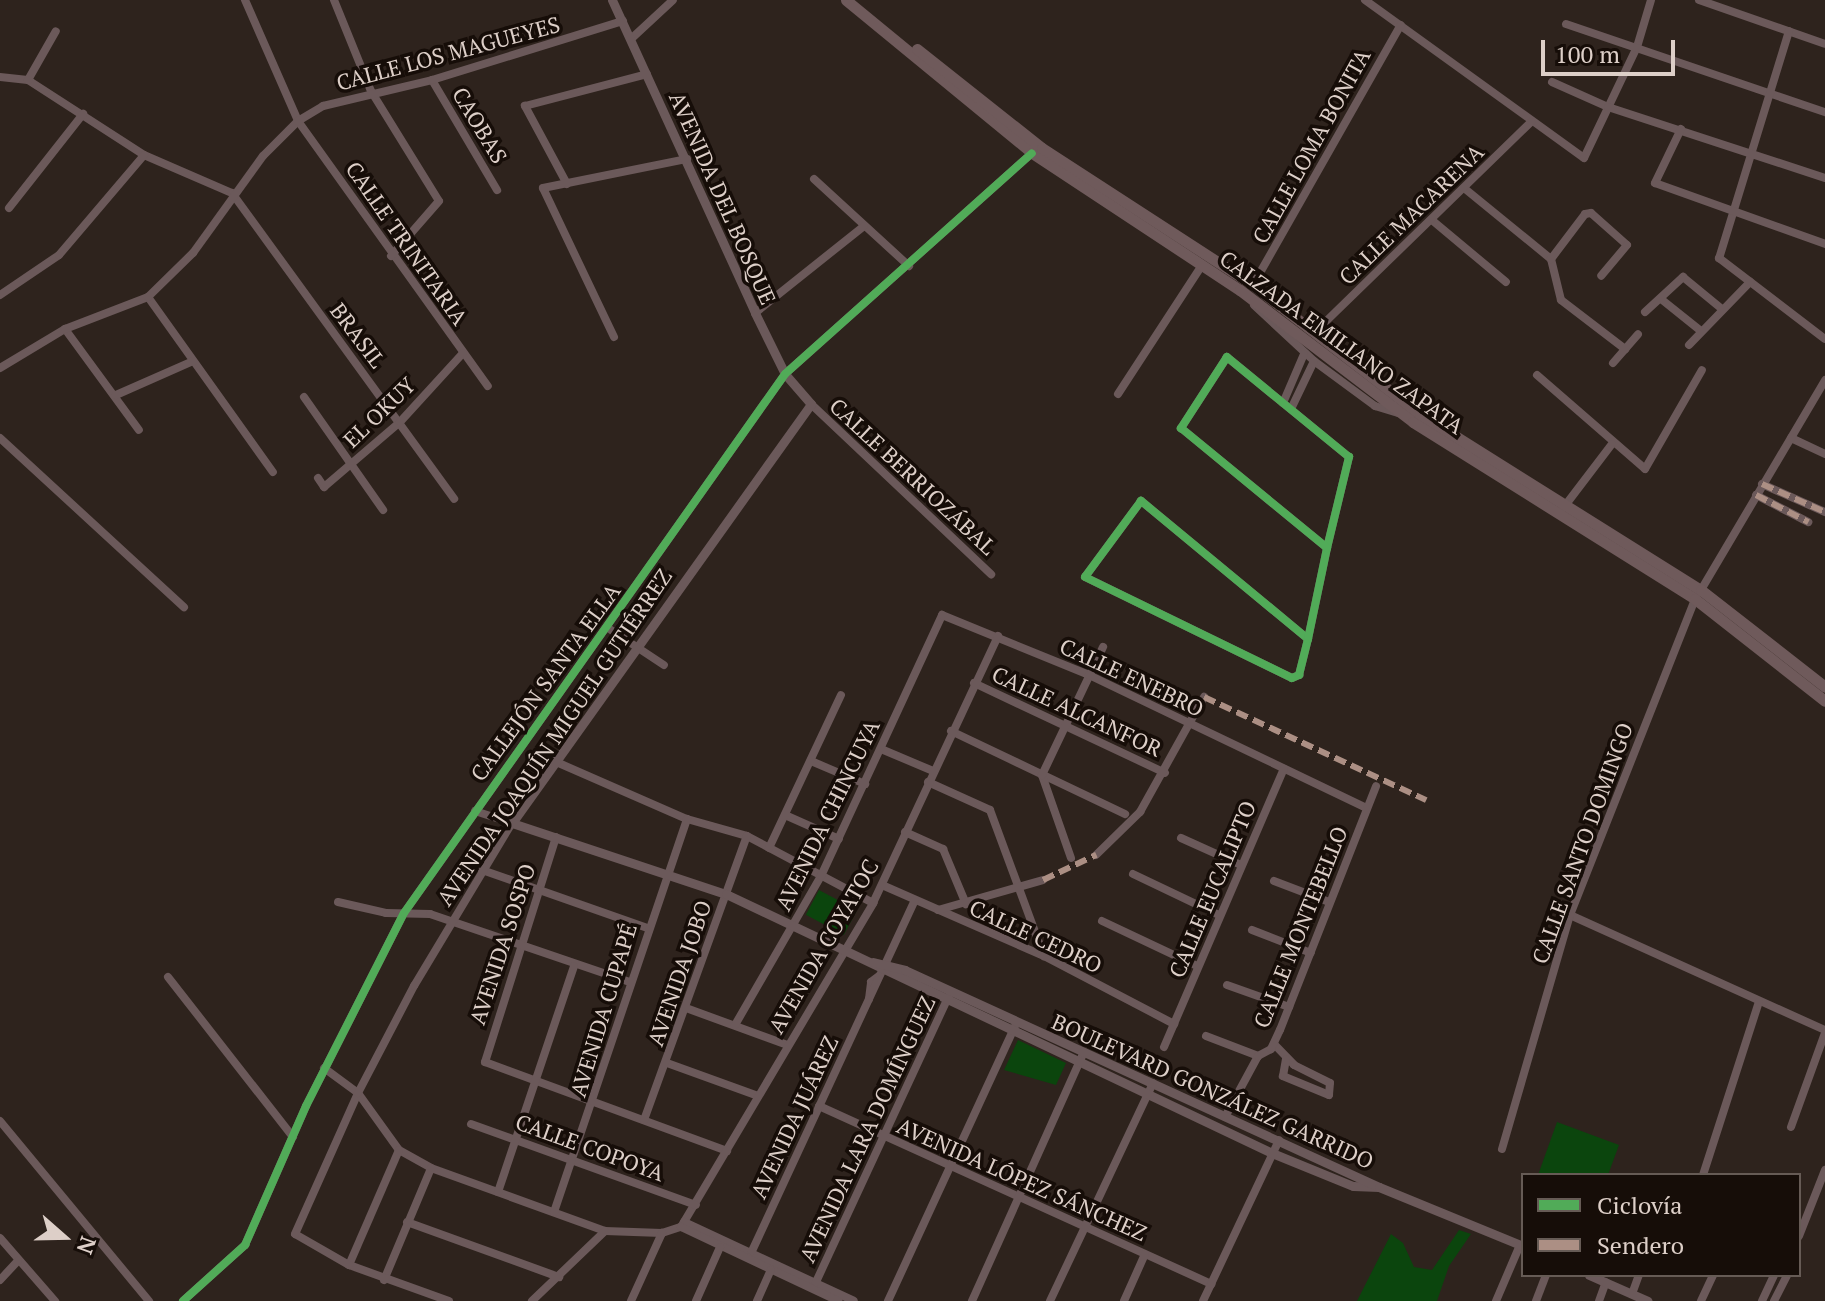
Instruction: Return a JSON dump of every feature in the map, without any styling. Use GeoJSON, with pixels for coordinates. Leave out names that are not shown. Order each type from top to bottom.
{"type":"FeatureCollection","features":[{"type":"Feature","properties":{"kind":"main road","name":"CALZADA EMILIANO ZAPATA"},"geometry":{"type":"LineString","coordinates":[[846,0],[1005,126],[1253,285],[1420,414],[1567,503],[1698,595],[1770,651],[1825,701]]}},
{"type":"Feature","properties":{"kind":"main road","name":"CALZADA EMILIANO ZAPATA"},"geometry":{"type":"LineString","coordinates":[[858,0],[1005,126],[1032,153],[1240,290],[1403,414],[1560,514],[1698,595]]}},
{"type":"Feature","properties":{"kind":"main road","name":"CALZADA EMILIANO ZAPATA"},"geometry":{"type":"LineString","coordinates":[[1770,651],[1825,687]]}},
{"type":"Feature","properties":{"kind":"street","name":"CALLE TRINITARIA"},"geometry":{"type":"LineString","coordinates":[[245,0],[298,121],[391,256],[488,386]]}},
{"type":"Feature","properties":{"kind":"street"},"geometry":{"type":"LineString","coordinates":[[334,0],[371,91],[439,201],[391,256]]}},
{"type":"Feature","properties":{"kind":"street","name":"AVENIDA DEL BOSQUE"},"geometry":{"type":"LineString","coordinates":[[612,0],[785,374],[811,404]]}},
{"type":"Feature","properties":{"kind":"street"},"geometry":{"type":"LineString","coordinates":[[631,39],[673,0]]}},
{"type":"Feature","properties":{"kind":"street"},"geometry":{"type":"LineString","coordinates":[[1365,0],[1584,158],[1637,47],[1651,0]]}},
{"type":"Feature","properties":{"kind":"street"},"geometry":{"type":"LineString","coordinates":[[1699,0],[1825,44]]}},
{"type":"Feature","properties":{"kind":"street","name":"CALLE LOS MAGUEYES"},"geometry":{"type":"LineString","coordinates":[[0,368],[65,329],[148,297],[193,253],[232,193],[298,121],[339,99],[432,80],[623,21]]}},
{"type":"Feature","properties":{"kind":"street"},"geometry":{"type":"LineString","coordinates":[[1566,24],[1825,112]]}},
{"type":"Feature","properties":{"kind":"street","name":"CALLE LOMA BONITA"},"geometry":{"type":"LineString","coordinates":[[1253,285],[1401,25]]}},
{"type":"Feature","properties":{"kind":"street"},"geometry":{"type":"LineString","coordinates":[[28,80],[56,31]]}},
{"type":"Feature","properties":{"kind":"street"},"geometry":{"type":"LineString","coordinates":[[1789,31],[1719,258],[1825,339]]}},
{"type":"Feature","properties":{"kind":"street"},"geometry":{"type":"LineString","coordinates":[[567,184],[525,106],[647,74]]}},
{"type":"Feature","properties":{"kind":"street"},"geometry":{"type":"LineString","coordinates":[[0,77],[28,80],[144,155],[232,193]]}},
{"type":"Feature","properties":{"kind":"street","name":"CAOBAS"},"geometry":{"type":"LineString","coordinates":[[432,80],[497,190]]}},
{"type":"Feature","properties":{"kind":"street"},"geometry":{"type":"LineString","coordinates":[[1552,82],[1608,107],[1825,178]]}},
{"type":"Feature","properties":{"kind":"street"},"geometry":{"type":"LineString","coordinates":[[9,208],[83,114]]}},
{"type":"Feature","properties":{"kind":"street","name":"CALLE MACARENA"},"geometry":{"type":"LineString","coordinates":[[1316,331],[1433,221],[1531,122]]}},
{"type":"Feature","properties":{"kind":"street"},"geometry":{"type":"LineString","coordinates":[[1681,129],[1653,181],[1733,213],[1825,244]]}},
{"type":"Feature","properties":{"kind":"street","name":"CALLEJÓN SANTA ELLA"},"geometry":{"type":"LineString","coordinates":[[183,1301],[245,1245],[324,1068],[404,913],[785,374],[1032,153]]}},
{"type":"Feature","properties":{"kind":"street"},"geometry":{"type":"LineString","coordinates":[[0,295],[42,272],[144,155]]}},
{"type":"Feature","properties":{"kind":"street"},"geometry":{"type":"LineString","coordinates":[[614,337],[543,188],[687,159]]}},
{"type":"Feature","properties":{"kind":"street"},"geometry":{"type":"LineString","coordinates":[[814,179],[909,266]]}},
{"type":"Feature","properties":{"kind":"street"},"geometry":{"type":"LineString","coordinates":[[1464,188],[1551,259],[1561,300],[1625,349]]}},
{"type":"Feature","properties":{"kind":"street","name":"BRASIL"},"geometry":{"type":"LineString","coordinates":[[232,193],[454,499]]}},
{"type":"Feature","properties":{"kind":"street"},"geometry":{"type":"LineString","coordinates":[[1551,259],[1585,214],[1591,213],[1627,245],[1601,276]]}},
{"type":"Feature","properties":{"kind":"street"},"geometry":{"type":"LineString","coordinates":[[1433,221],[1506,282]]}},
{"type":"Feature","properties":{"kind":"street"},"geometry":{"type":"LineString","coordinates":[[755,313],[864,226]]}},
{"type":"Feature","properties":{"kind":"street"},"geometry":{"type":"LineString","coordinates":[[1118,394],[1202,265]]}},
{"type":"Feature","properties":{"kind":"street"},"geometry":{"type":"LineString","coordinates":[[1645,312],[1683,277],[1722,309]]}},
{"type":"Feature","properties":{"kind":"street"},"geometry":{"type":"LineString","coordinates":[[1689,345],[1750,282]]}},
{"type":"Feature","properties":{"kind":"street"},"geometry":{"type":"LineString","coordinates":[[1240,290],[1304,354],[1375,406],[1403,414]]}},
{"type":"Feature","properties":{"kind":"street"},"geometry":{"type":"LineString","coordinates":[[148,297],[273,472]]}},
{"type":"Feature","properties":{"kind":"street"},"geometry":{"type":"LineString","coordinates":[[1661,299],[1701,331]]}},
{"type":"Feature","properties":{"kind":"street"},"geometry":{"type":"LineString","coordinates":[[65,329],[139,430]]}},
{"type":"Feature","properties":{"kind":"street"},"geometry":{"type":"LineString","coordinates":[[1613,363],[1638,334]]}},
{"type":"Feature","properties":{"kind":"street","name":"EL OKUY"},"geometry":{"type":"LineString","coordinates":[[318,478],[324,487],[400,422],[463,353]]}},
{"type":"Feature","properties":{"kind":"street"},"geometry":{"type":"LineString","coordinates":[[1283,403],[1304,354]]}},
{"type":"Feature","properties":{"kind":"street"},"geometry":{"type":"LineString","coordinates":[[1308,639],[1141,501],[1085,577],[1292,678],[1299,675],[1308,639],[1327,548],[1349,457],[1227,357],[1181,428],[1327,548]]}},
{"type":"Feature","properties":{"kind":"street"},"geometry":{"type":"LineString","coordinates":[[116,395],[193,361]]}},
{"type":"Feature","properties":{"kind":"street"},"geometry":{"type":"LineString","coordinates":[[1291,409],[1314,361]]}},
{"type":"Feature","properties":{"kind":"street"},"geometry":{"type":"LineString","coordinates":[[1537,375],[1590,417],[1612,444],[1645,469],[1702,370]]}},
{"type":"Feature","properties":{"kind":"street","name":"CALLE SANTO DOMINGO"},"geometry":{"type":"LineString","coordinates":[[1502,1149],[1570,915],[1698,595],[1825,380]]}},
{"type":"Feature","properties":{"kind":"street"},"geometry":{"type":"LineString","coordinates":[[304,397],[383,510]]}},
{"type":"Feature","properties":{"kind":"street","name":"CALLE BERRIOZÁBAL"},"geometry":{"type":"LineString","coordinates":[[811,404],[991,574]]}},
{"type":"Feature","properties":{"kind":"street","name":"AVENIDA JOAQUÍN MIGUEL GUTIÉRREZ"},"geometry":{"type":"LineString","coordinates":[[349,1265],[295,1236],[358,1093],[449,922],[554,761],[811,404]]}},
{"type":"Feature","properties":{"kind":"street"},"geometry":{"type":"LineString","coordinates":[[0,438],[184,607]]}},
{"type":"Feature","properties":{"kind":"street"},"geometry":{"type":"LineString","coordinates":[[1791,438],[1825,454]]}},
{"type":"Feature","properties":{"kind":"street"},"geometry":{"type":"LineString","coordinates":[[1560,514],[1612,444]]}},
{"type":"Feature","properties":{"kind":"street"},"geometry":{"type":"LineString","coordinates":[[1762,484],[1825,512]]}},
{"type":"Feature","properties":{"kind":"street"},"geometry":{"type":"LineString","coordinates":[[1756,495],[1808,522]]}},
{"type":"Feature","properties":{"kind":"street","name":"CALLE ENEBRO"},"geometry":{"type":"LineString","coordinates":[[942,615],[1089,675],[1367,808]]}},
{"type":"Feature","properties":{"kind":"street","name":"AVENIDA CHINCUYA"},"geometry":{"type":"LineString","coordinates":[[735,1025],[821,876],[942,615]]}},
{"type":"Feature","properties":{"kind":"street"},"geometry":{"type":"LineString","coordinates":[[608,628],[634,649],[664,665]]}},
{"type":"Feature","properties":{"kind":"street","name":"AVENIDA COYATOC"},"geometry":{"type":"LineString","coordinates":[[682,1224],[696,1205],[843,948],[873,903],[998,636]]}},
{"type":"Feature","properties":{"kind":"street"},"geometry":{"type":"LineString","coordinates":[[1071,858],[1042,775],[1103,647]]}},
{"type":"Feature","properties":{"kind":"street","name":"CALLE ALCANFOR"},"geometry":{"type":"LineString","coordinates":[[974,683],[1165,773]]}},
{"type":"Feature","properties":{"kind":"street"},"geometry":{"type":"LineString","coordinates":[[769,848],[841,695]]}},
{"type":"Feature","properties":{"kind":"street"},"geometry":{"type":"LineString","coordinates":[[1096,855],[1140,812],[1165,773],[1204,697]]}},
{"type":"Feature","properties":{"kind":"street"},"geometry":{"type":"LineString","coordinates":[[951,731],[1125,814]]}},
{"type":"Feature","properties":{"kind":"street"},"geometry":{"type":"LineString","coordinates":[[881,749],[933,771]]}},
{"type":"Feature","properties":{"kind":"street"},"geometry":{"type":"LineString","coordinates":[[554,761],[687,819],[747,836],[873,903]]}},
{"type":"Feature","properties":{"kind":"street"},"geometry":{"type":"LineString","coordinates":[[811,761],[865,784]]}},
{"type":"Feature","properties":{"kind":"street","name":"CALLE EUCALIPTO"},"geometry":{"type":"LineString","coordinates":[[1164,1047],[1284,769]]}},
{"type":"Feature","properties":{"kind":"street"},"geometry":{"type":"LineString","coordinates":[[928,782],[990,810],[1044,956]]}},
{"type":"Feature","properties":{"kind":"street","name":"CALLE MONTEBELLO"},"geometry":{"type":"LineString","coordinates":[[1225,1117],[1258,1056],[1274,1044],[1376,786]]}},
{"type":"Feature","properties":{"kind":"street","name":"BOULEVARD GONZÁLEZ GARRIDO"},"geometry":{"type":"LineString","coordinates":[[475,811],[726,894],[879,967],[949,995],[1082,1057],[1148,1094],[1272,1153],[1353,1186],[1379,1187]]}},
{"type":"Feature","properties":{"kind":"street"},"geometry":{"type":"LineString","coordinates":[[785,815],[839,839]]}},
{"type":"Feature","properties":{"kind":"street","name":"AVENIDA CUPAPÉ"},"geometry":{"type":"LineString","coordinates":[[554,1212],[594,1102],[666,872],[687,819]]}},
{"type":"Feature","properties":{"kind":"street"},"geometry":{"type":"LineString","coordinates":[[905,832],[943,849],[966,904]]}},
{"type":"Feature","properties":{"kind":"street","name":"AVENIDA JOBO"},"geometry":{"type":"LineString","coordinates":[[644,1120],[747,836]]}},
{"type":"Feature","properties":{"kind":"street","name":"AVENIDA SOSPO"},"geometry":{"type":"LineString","coordinates":[[536,1085],[485,1062],[519,946],[556,837]]}},
{"type":"Feature","properties":{"kind":"street"},"geometry":{"type":"LineString","coordinates":[[1181,838],[1241,865]]}},
{"type":"Feature","properties":{"kind":"street"},"geometry":{"type":"LineString","coordinates":[[482,870],[648,928]]}},
{"type":"Feature","properties":{"kind":"street"},"geometry":{"type":"LineString","coordinates":[[1133,874],[1219,915]]}},
{"type":"Feature","properties":{"kind":"street"},"geometry":{"type":"LineString","coordinates":[[938,911],[1043,880]]}},
{"type":"Feature","properties":{"kind":"street"},"geometry":{"type":"LineString","coordinates":[[1274,881],[1329,902]]}},
{"type":"Feature","properties":{"kind":"street","name":"CALLE CEDRO"},"geometry":{"type":"LineString","coordinates":[[882,885],[1044,956],[1174,1024]]}},
{"type":"Feature","properties":{"kind":"street","name":"AVENIDA JUÁREZ"},"geometry":{"type":"LineString","coordinates":[[752,1251],[869,999],[871,982],[915,900]]}},
{"type":"Feature","properties":{"kind":"street"},"geometry":{"type":"LineString","coordinates":[[338,902],[430,914],[574,966],[630,982]]}},
{"type":"Feature","properties":{"kind":"street"},"geometry":{"type":"LineString","coordinates":[[1570,915],[1825,1031],[1791,1127]]}},
{"type":"Feature","properties":{"kind":"street"},"geometry":{"type":"LineString","coordinates":[[1102,921],[1197,966]]}},
{"type":"Feature","properties":{"kind":"street"},"geometry":{"type":"LineString","coordinates":[[1252,930],[1311,953]]}},
{"type":"Feature","properties":{"kind":"street"},"geometry":{"type":"LineString","coordinates":[[498,1192],[519,1139],[574,966]]}},
{"type":"Feature","properties":{"kind":"street"},"geometry":{"type":"LineString","coordinates":[[168,977],[293,1137]]}},
{"type":"Feature","properties":{"kind":"street"},"geometry":{"type":"LineString","coordinates":[[1227,985],[1289,1007]]}},
{"type":"Feature","properties":{"kind":"street","name":"AVENIDA LARA DOMÍNGUEZ"},"geometry":{"type":"LineString","coordinates":[[816,1282],[949,995]]}},
{"type":"Feature","properties":{"kind":"street"},"geometry":{"type":"LineString","coordinates":[[1704,1173],[1759,1002]]}},
{"type":"Feature","properties":{"kind":"street"},"geometry":{"type":"LineString","coordinates":[[686,1008],[787,1045]]}},
{"type":"Feature","properties":{"kind":"street"},"geometry":{"type":"LineString","coordinates":[[888,1301],[953,1167],[1015,1026]]}},
{"type":"Feature","properties":{"kind":"street"},"geometry":{"type":"LineString","coordinates":[[1206,1036],[1258,1056]]}},
{"type":"Feature","properties":{"kind":"street"},"geometry":{"type":"LineString","coordinates":[[1274,1044],[1286,1059],[1326,1080],[1332,1087],[1323,1095],[1283,1076],[1286,1059]]}},
{"type":"Feature","properties":{"kind":"street"},"geometry":{"type":"LineString","coordinates":[[972,1301],[1082,1057]]}},
{"type":"Feature","properties":{"kind":"street","name":"BOULEVARD GONZÁLEZ GARRIDO"},"geometry":{"type":"LineString","coordinates":[[1082,1057],[1153,1083],[1379,1187]]}},
{"type":"Feature","properties":{"kind":"street"},"geometry":{"type":"LineString","coordinates":[[667,1063],[758,1096]]}},
{"type":"Feature","properties":{"kind":"street"},"geometry":{"type":"LineString","coordinates":[[324,1068],[358,1093],[399,1150],[431,1168],[605,1231],[621,1234],[662,1233],[682,1224],[752,1251],[854,1301]]}},
{"type":"Feature","properties":{"kind":"street"},"geometry":{"type":"LineString","coordinates":[[1050,1301],[1153,1083]]}},
{"type":"Feature","properties":{"kind":"street"},"geometry":{"type":"LineString","coordinates":[[536,1085],[594,1102],[727,1151]]}},
{"type":"Feature","properties":{"kind":"street","name":"AVENIDA LÓPEZ SÁNCHEZ"},"geometry":{"type":"LineString","coordinates":[[819,1106],[1211,1284]]}},
{"type":"Feature","properties":{"kind":"street"},"geometry":{"type":"LineString","coordinates":[[0,1121],[149,1301]]}},
{"type":"Feature","properties":{"kind":"street","name":"CALLE COPOYA"},"geometry":{"type":"LineString","coordinates":[[471,1124],[696,1205]]}},
{"type":"Feature","properties":{"kind":"street"},"geometry":{"type":"LineString","coordinates":[[1203,1301],[1279,1140]]}},
{"type":"Feature","properties":{"kind":"street"},"geometry":{"type":"LineString","coordinates":[[399,1150],[349,1265],[449,1301]]}},
{"type":"Feature","properties":{"kind":"street"},"geometry":{"type":"LineString","coordinates":[[384,1280],[431,1168]]}},
{"type":"Feature","properties":{"kind":"street"},"geometry":{"type":"LineString","coordinates":[[1801,1231],[1825,1170]]}},
{"type":"Feature","properties":{"kind":"street"},"geometry":{"type":"LineString","coordinates":[[1379,1187],[1521,1246],[1496,1301]]}},
{"type":"Feature","properties":{"kind":"street"},"geometry":{"type":"LineString","coordinates":[[407,1222],[559,1277]]}},
{"type":"Feature","properties":{"kind":"street"},"geometry":{"type":"LineString","coordinates":[[682,1224],[720,1247],[820,1297],[838,1301]]}},
{"type":"Feature","properties":{"kind":"street"},"geometry":{"type":"LineString","coordinates":[[532,1301],[605,1231]]}},
{"type":"Feature","properties":{"kind":"street"},"geometry":{"type":"LineString","coordinates":[[631,1301],[662,1233]]}},
{"type":"Feature","properties":{"kind":"street"},"geometry":{"type":"LineString","coordinates":[[0,1238],[55,1301]]}},
{"type":"Feature","properties":{"kind":"street"},"geometry":{"type":"LineString","coordinates":[[696,1301],[720,1247]]}},
{"type":"Feature","properties":{"kind":"street"},"geometry":{"type":"LineString","coordinates":[[1124,1301],[1145,1254]]}},
{"type":"Feature","properties":{"kind":"street"},"geometry":{"type":"LineString","coordinates":[[0,1280],[18,1261]]}},
{"type":"Feature","properties":{"kind":"street"},"geometry":{"type":"LineString","coordinates":[[757,1301],[771,1270]]}},
{"type":"Feature","properties":{"kind":"street"},"geometry":{"type":"LineString","coordinates":[[1536,1301],[1545,1277]]}},
{"type":"Feature","properties":{"kind":"street"},"geometry":{"type":"LineString","coordinates":[[1594,1277],[1648,1301]]}},
{"type":"Feature","properties":{"kind":"street"},"geometry":{"type":"LineString","coordinates":[[1632,1294],[1638,1277]]}},
{"type":"Feature","properties":{"kind":"street"},"geometry":{"type":"LineString","coordinates":[[1701,1301],[1712,1277]]}},
{"type":"Feature","properties":{"kind":"street"},"geometry":{"type":"LineString","coordinates":[[1762,1301],[1773,1277]]}},
{"type":"Feature","properties":{"kind":"street"},"geometry":{"type":"LineString","coordinates":[[1774,1301],[1786,1277]]}},
{"type":"Feature","properties":{"kind":"street"},"geometry":{"type":"LineString","coordinates":[[1599,1301],[1606,1282]]}},
{"type":"Feature","properties":{"kind":"green space"},"geometry":{"type":"Polygon","coordinates":[[[819,890],[857,910],[844,935],[806,915],[819,890]]]}},
{"type":"Feature","properties":{"kind":"green space"},"geometry":{"type":"Polygon","coordinates":[[[1018,1040],[1066,1063],[1056,1085],[1004,1070],[1018,1040]]]}},
{"type":"Feature","properties":{"kind":"green space"},"geometry":{"type":"Polygon","coordinates":[[[1557,1122],[1619,1145],[1609,1173],[1539,1173],[1557,1122]]]}},
{"type":"Feature","properties":{"kind":"green space"},"geometry":{"type":"Polygon","coordinates":[[[1459,1230],[1471,1234],[1449,1266],[1437,1301],[1357,1301],[1391,1234],[1403,1243],[1414,1267],[1432,1270],[1459,1230]]]}},
{"type":"Feature","properties":{"kind":"marked path"},"geometry":{"type":"LineString","coordinates":[[1762,484],[1825,512]]}},
{"type":"Feature","properties":{"kind":"marked path"},"geometry":{"type":"LineString","coordinates":[[1756,495],[1808,522]]}},
{"type":"Feature","properties":{"kind":"marked path"},"geometry":{"type":"LineString","coordinates":[[1204,697],[1426,800]]}},
{"type":"Feature","properties":{"kind":"marked path"},"geometry":{"type":"LineString","coordinates":[[1043,880],[1096,855]]}},
{"type":"Feature","properties":{"kind":"cycle path"},"geometry":{"type":"LineString","coordinates":[[183,1301],[245,1245],[306,1106],[404,913],[785,374],[1032,153]]}},
{"type":"Feature","properties":{"kind":"cycle path"},"geometry":{"type":"LineString","coordinates":[[1308,639],[1141,501],[1085,577],[1292,678],[1299,675],[1308,639],[1327,548],[1349,457],[1227,357],[1181,428],[1327,548]]}}]}
